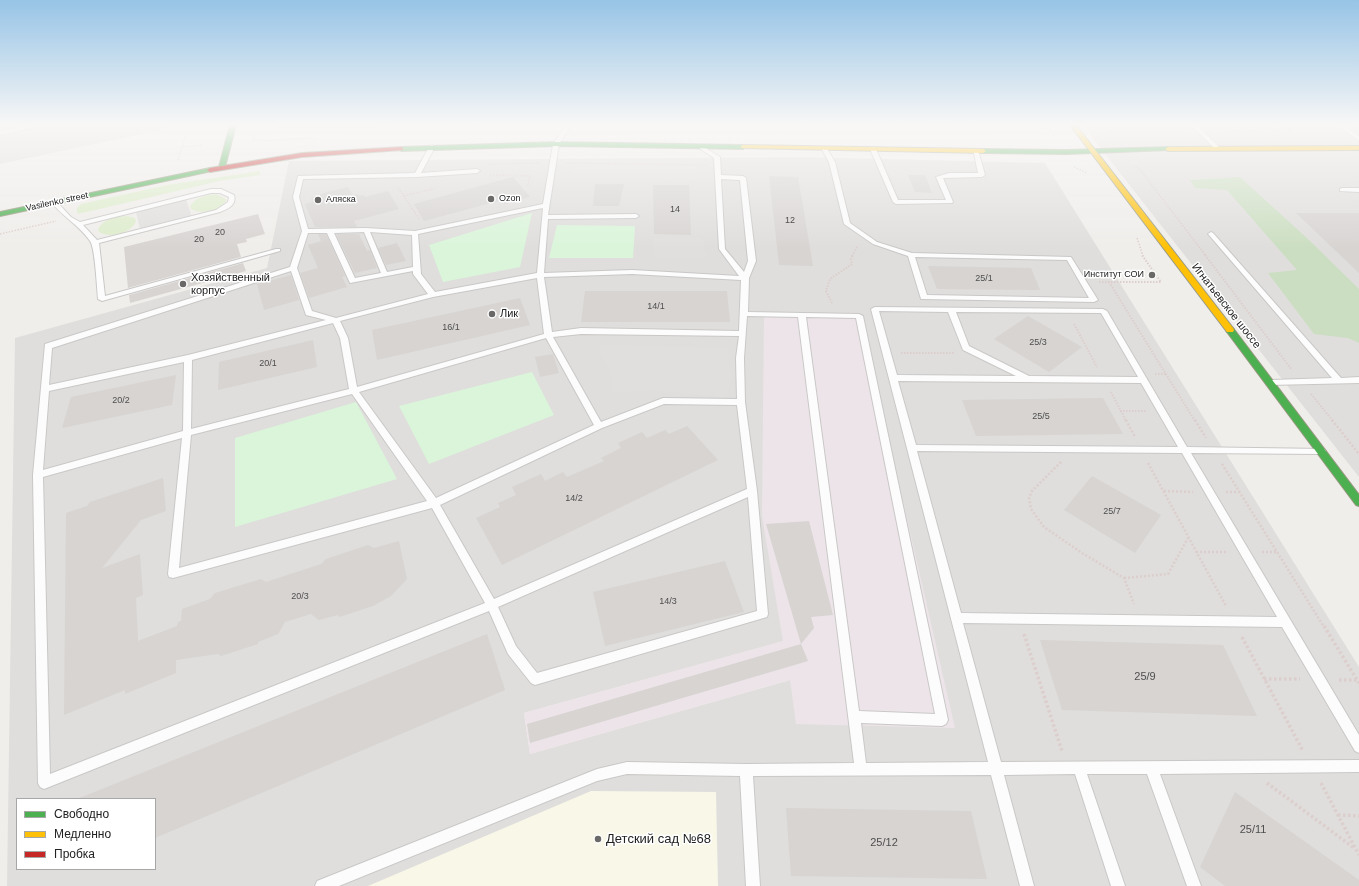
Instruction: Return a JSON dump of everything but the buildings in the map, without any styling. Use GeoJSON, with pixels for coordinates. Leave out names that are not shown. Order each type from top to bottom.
{"type":"FeatureCollection","features":[{"type":"Feature","properties":{"kind":"main road","name":"Vasilenko street"},"geometry":{"type":"LineString","coordinates":[[0,214],[226,166]]}},
{"type":"Feature","properties":{"kind":"main road","name":"Игнатьевское шоссе"},"geometry":{"type":"LineString","coordinates":[[1105,166],[1271,383],[1359,502]]}},
{"type":"Feature","properties":{"kind":"lane"},"geometry":{"type":"LineString","coordinates":[[417,175],[422,166]]}},
{"type":"Feature","properties":{"kind":"lane"},"geometry":{"type":"LineString","coordinates":[[552,166],[546,205],[540,275],[548,335],[599,426]]}},
{"type":"Feature","properties":{"kind":"lane"},"geometry":{"type":"LineString","coordinates":[[716,166],[722,250],[745,278]]}},
{"type":"Feature","properties":{"kind":"lane"},"geometry":{"type":"LineString","coordinates":[[833,166],[847,224],[875,243],[911,255],[1069,258],[1094,300],[924,297],[911,255]]}},
{"type":"Feature","properties":{"kind":"lane"},"geometry":{"type":"LineString","coordinates":[[880,166],[896,202],[950,202],[939,177],[949,175],[982,175],[981,166]]}},
{"type":"Feature","properties":{"kind":"lane"},"geometry":{"type":"LineString","coordinates":[[336,320],[309,313],[293,268],[305,231],[296,196],[300,177],[417,175],[477,171]]}},
{"type":"Feature","properties":{"kind":"lane"},"geometry":{"type":"LineString","coordinates":[[336,320],[344,338],[354,390],[434,503],[492,606],[512,650],[535,679],[763,614],[752,492],[741,402],[740,358],[743,334],[745,278],[752,261],[744,178],[717,177]]}},
{"type":"Feature","properties":{"kind":"lane"},"geometry":{"type":"LineString","coordinates":[[1342,190],[1359,190]]}},
{"type":"Feature","properties":{"kind":"lane"},"geometry":{"type":"LineString","coordinates":[[79,224],[211,191],[221,191],[232,196],[232,200],[228,206],[218,211],[94,242]]}},
{"type":"Feature","properties":{"kind":"lane"},"geometry":{"type":"LineString","coordinates":[[54,202],[69,218],[79,224],[94,242],[102,299],[278,250]]}},
{"type":"Feature","properties":{"kind":"lane"},"geometry":{"type":"LineString","coordinates":[[305,231],[366,230],[415,234],[546,205]]}},
{"type":"Feature","properties":{"kind":"lane"},"geometry":{"type":"LineString","coordinates":[[545,217],[636,216]]}},
{"type":"Feature","properties":{"kind":"lane"},"geometry":{"type":"LineString","coordinates":[[366,230],[385,274]]}},
{"type":"Feature","properties":{"kind":"lane"},"geometry":{"type":"LineString","coordinates":[[330,231],[353,281],[417,268]]}},
{"type":"Feature","properties":{"kind":"lane"},"geometry":{"type":"LineString","coordinates":[[415,234],[418,274],[433,295]]}},
{"type":"Feature","properties":{"kind":"lane"},"geometry":{"type":"LineString","coordinates":[[1211,234],[1338,380]]}},
{"type":"Feature","properties":{"kind":"lane"},"geometry":{"type":"LineString","coordinates":[[293,268],[48,346],[38,475],[44,783],[492,606],[752,492]]}},
{"type":"Feature","properties":{"kind":"lane"},"geometry":{"type":"LineString","coordinates":[[45,389],[188,358],[433,295],[540,275],[632,272],[745,278]]}},
{"type":"Feature","properties":{"kind":"lane"},"geometry":{"type":"LineString","coordinates":[[1027,886],[875,309],[1103,311],[1359,747]]}},
{"type":"Feature","properties":{"kind":"lane"},"geometry":{"type":"LineString","coordinates":[[951,310],[966,348],[1028,379]]}},
{"type":"Feature","properties":{"kind":"lane"},"geometry":{"type":"LineString","coordinates":[[744,314],[859,316],[942,720],[854,717]]}},
{"type":"Feature","properties":{"kind":"lane"},"geometry":{"type":"LineString","coordinates":[[802,315],[860,770]]}},
{"type":"Feature","properties":{"kind":"lane"},"geometry":{"type":"LineString","coordinates":[[38,475],[187,433],[354,390],[548,335],[581,331],[743,334]]}},
{"type":"Feature","properties":{"kind":"lane"},"geometry":{"type":"LineString","coordinates":[[188,358],[187,433],[173,574],[434,503],[599,426],[663,401],[741,402]]}},
{"type":"Feature","properties":{"kind":"lane"},"geometry":{"type":"LineString","coordinates":[[893,378],[1143,380]]}},
{"type":"Feature","properties":{"kind":"lane"},"geometry":{"type":"LineString","coordinates":[[1271,383],[1359,380]]}},
{"type":"Feature","properties":{"kind":"lane"},"geometry":{"type":"LineString","coordinates":[[912,448],[1321,451]]}},
{"type":"Feature","properties":{"kind":"lane"},"geometry":{"type":"LineString","coordinates":[[957,618],[1286,622]]}},
{"type":"Feature","properties":{"kind":"lane"},"geometry":{"type":"LineString","coordinates":[[322,886],[597,775],[627,768],[860,770],[1359,766]]}},
{"type":"Feature","properties":{"kind":"lane"},"geometry":{"type":"LineString","coordinates":[[1151,767],[1194,886]]}},
{"type":"Feature","properties":{"kind":"lane"},"geometry":{"type":"LineString","coordinates":[[1073,768],[1118,886]]}},
{"type":"Feature","properties":{"kind":"lane"},"geometry":{"type":"LineString","coordinates":[[746,770],[753,886]]}},
{"type":"Feature","properties":{"kind":"path"},"geometry":{"type":"LineString","coordinates":[[1135,166],[1138,167],[1302,382],[1359,454]]}},
{"type":"Feature","properties":{"kind":"path"},"geometry":{"type":"LineString","coordinates":[[1067,168],[1075,168],[1092,176]]}},
{"type":"Feature","properties":{"kind":"path"},"geometry":{"type":"LineString","coordinates":[[396,184],[427,231]]}},
{"type":"Feature","properties":{"kind":"path"},"geometry":{"type":"LineString","coordinates":[[0,234],[69,218]]}},
{"type":"Feature","properties":{"kind":"path"},"geometry":{"type":"LineString","coordinates":[[1083,282],[1161,282],[1142,255],[1135,233]]}},
{"type":"Feature","properties":{"kind":"path"},"geometry":{"type":"LineString","coordinates":[[832,304],[826,291],[830,279],[852,264],[851,259],[857,246],[868,238]]}},
{"type":"Feature","properties":{"kind":"path"},"geometry":{"type":"LineString","coordinates":[[1109,282],[1359,683]]}},
{"type":"Feature","properties":{"kind":"path"},"geometry":{"type":"LineString","coordinates":[[1067,311],[1359,855]]}},
{"type":"Feature","properties":{"kind":"path"},"geometry":{"type":"LineString","coordinates":[[886,353],[975,353]]}},
{"type":"Feature","properties":{"kind":"path"},"geometry":{"type":"LineString","coordinates":[[1120,411],[1162,411]]}},
{"type":"Feature","properties":{"kind":"path"},"geometry":{"type":"LineString","coordinates":[[1073,450],[1032,491],[1030,498],[1031,509],[1044,527],[1082,553],[1124,578],[1168,574],[1188,538]]}},
{"type":"Feature","properties":{"kind":"path"},"geometry":{"type":"LineString","coordinates":[[1124,578],[1139,620]]}},
{"type":"Feature","properties":{"kind":"path"},"geometry":{"type":"LineString","coordinates":[[1019,619],[1073,768]]}},
{"type":"Feature","properties":{"kind":"path"},"geometry":{"type":"LineString","coordinates":[[1244,767],[1356,850]]}},
{"type":"Feature","properties":{"kind":"path"},"geometry":{"type":"LineString","coordinates":[[1338,815],[1359,816]]}},
{"type":"Feature","properties":{"kind":"shaded area"},"geometry":{"type":"Polygon","coordinates":[[[288,166],[1047,166],[1359,667],[1359,886],[7,886],[15,338],[267,268],[288,166]],[[764,312],[784,641],[524,713],[530,754],[790,680],[860,314],[764,312]]]}},
{"type":"Feature","properties":{"kind":"shaded area"},"geometry":{"type":"Polygon","coordinates":[[[575,166],[696,166],[697,178],[572,177],[575,166]]]}},
{"type":"Feature","properties":{"kind":"shaded area"},"geometry":{"type":"Polygon","coordinates":[[[1115,166],[1359,166],[1359,477],[1115,166]]]}},
{"type":"Feature","properties":{"kind":"shaded area"},"geometry":{"type":"Polygon","coordinates":[[[185,196],[193,220],[141,233],[135,208],[185,196]]]}},
{"type":"Feature","properties":{"kind":"shaded area"},"geometry":{"type":"Polygon","coordinates":[[[653,237],[702,238],[707,257],[654,257],[653,237]]]}},
{"type":"Feature","properties":{"kind":"shaded area"},"geometry":{"type":"Polygon","coordinates":[[[764,312],[860,314],[955,728],[796,724],[790,680],[530,754],[524,713],[783,641],[762,516],[764,312]]]}},
{"type":"Feature","properties":{"kind":"shaded area"},"geometry":{"type":"Polygon","coordinates":[[[596,345],[727,348],[732,379],[726,397],[648,390],[612,393],[612,378],[596,345]]]}},
{"type":"Feature","properties":{"kind":"shaded area","name":"Детский сад №68"},"geometry":{"type":"Polygon","coordinates":[[[591,791],[716,792],[718,886],[368,886],[591,791]]]}},
{"type":"Feature","properties":{"kind":"green space"},"geometry":{"type":"Polygon","coordinates":[[[260,171],[260,175],[220,181],[78,214],[77,212],[77,208],[81,204],[167,185],[260,171]]]}},
{"type":"Feature","properties":{"kind":"green space"},"geometry":{"type":"Polygon","coordinates":[[[1240,177],[1309,240],[1359,289],[1359,343],[1348,338],[1314,334],[1268,273],[1297,270],[1227,190],[1195,188],[1190,180],[1240,177]]]}},
{"type":"Feature","properties":{"kind":"green space"},"geometry":{"type":"Polygon","coordinates":[[[216,194],[226,199],[226,201],[214,210],[200,212],[191,209],[190,207],[194,201],[205,196],[216,194]]]}},
{"type":"Feature","properties":{"kind":"green space"},"geometry":{"type":"Polygon","coordinates":[[[532,213],[520,267],[443,282],[429,245],[532,213]]]}},
{"type":"Feature","properties":{"kind":"green space"},"geometry":{"type":"Polygon","coordinates":[[[127,216],[135,218],[136,221],[130,229],[125,232],[108,235],[99,232],[98,229],[100,226],[107,220],[115,217],[127,216]]]}},
{"type":"Feature","properties":{"kind":"green space"},"geometry":{"type":"Polygon","coordinates":[[[557,225],[635,226],[633,258],[549,258],[557,225]]]}},
{"type":"Feature","properties":{"kind":"green space"},"geometry":{"type":"Polygon","coordinates":[[[532,372],[554,415],[429,464],[399,406],[532,372]]]}},
{"type":"Feature","properties":{"kind":"green space"},"geometry":{"type":"Polygon","coordinates":[[[356,402],[397,479],[235,527],[235,438],[356,402]]]}},
{"type":"Feature","properties":{"kind":"traffic: fast"},"geometry":{"type":"LineString","coordinates":[[0,214],[210,170]]}},
{"type":"Feature","properties":{"kind":"traffic: fast"},"geometry":{"type":"LineString","coordinates":[[1230,330],[1359,502]]}},
{"type":"Feature","properties":{"kind":"traffic: slow"},"geometry":{"type":"LineString","coordinates":[[1105,166],[1230,330]]}},
{"type":"Feature","properties":{"kind":"traffic: jam"},"geometry":{"type":"LineString","coordinates":[[210,170],[232,166]]}},
{"type":"Feature","properties":{"kind":"place","name":"Ozon"},"geometry":{"type":"Point","coordinates":[491,199]}},
{"type":"Feature","properties":{"kind":"place","name":"Аляска"},"geometry":{"type":"Point","coordinates":[318,200]}},
{"type":"Feature","properties":{"kind":"place","name":"Институт СОИ"},"geometry":{"type":"Point","coordinates":[1152,275]}},
{"type":"Feature","properties":{"kind":"place","name":"Хозяйственный корпус"},"geometry":{"type":"Point","coordinates":[183,284]}},
{"type":"Feature","properties":{"kind":"place","name":"Лик"},"geometry":{"type":"Point","coordinates":[492,314]}},
{"type":"Feature","properties":{"kind":"place","name":"Детский сад №68"},"geometry":{"type":"Point","coordinates":[598,839]}}]}
